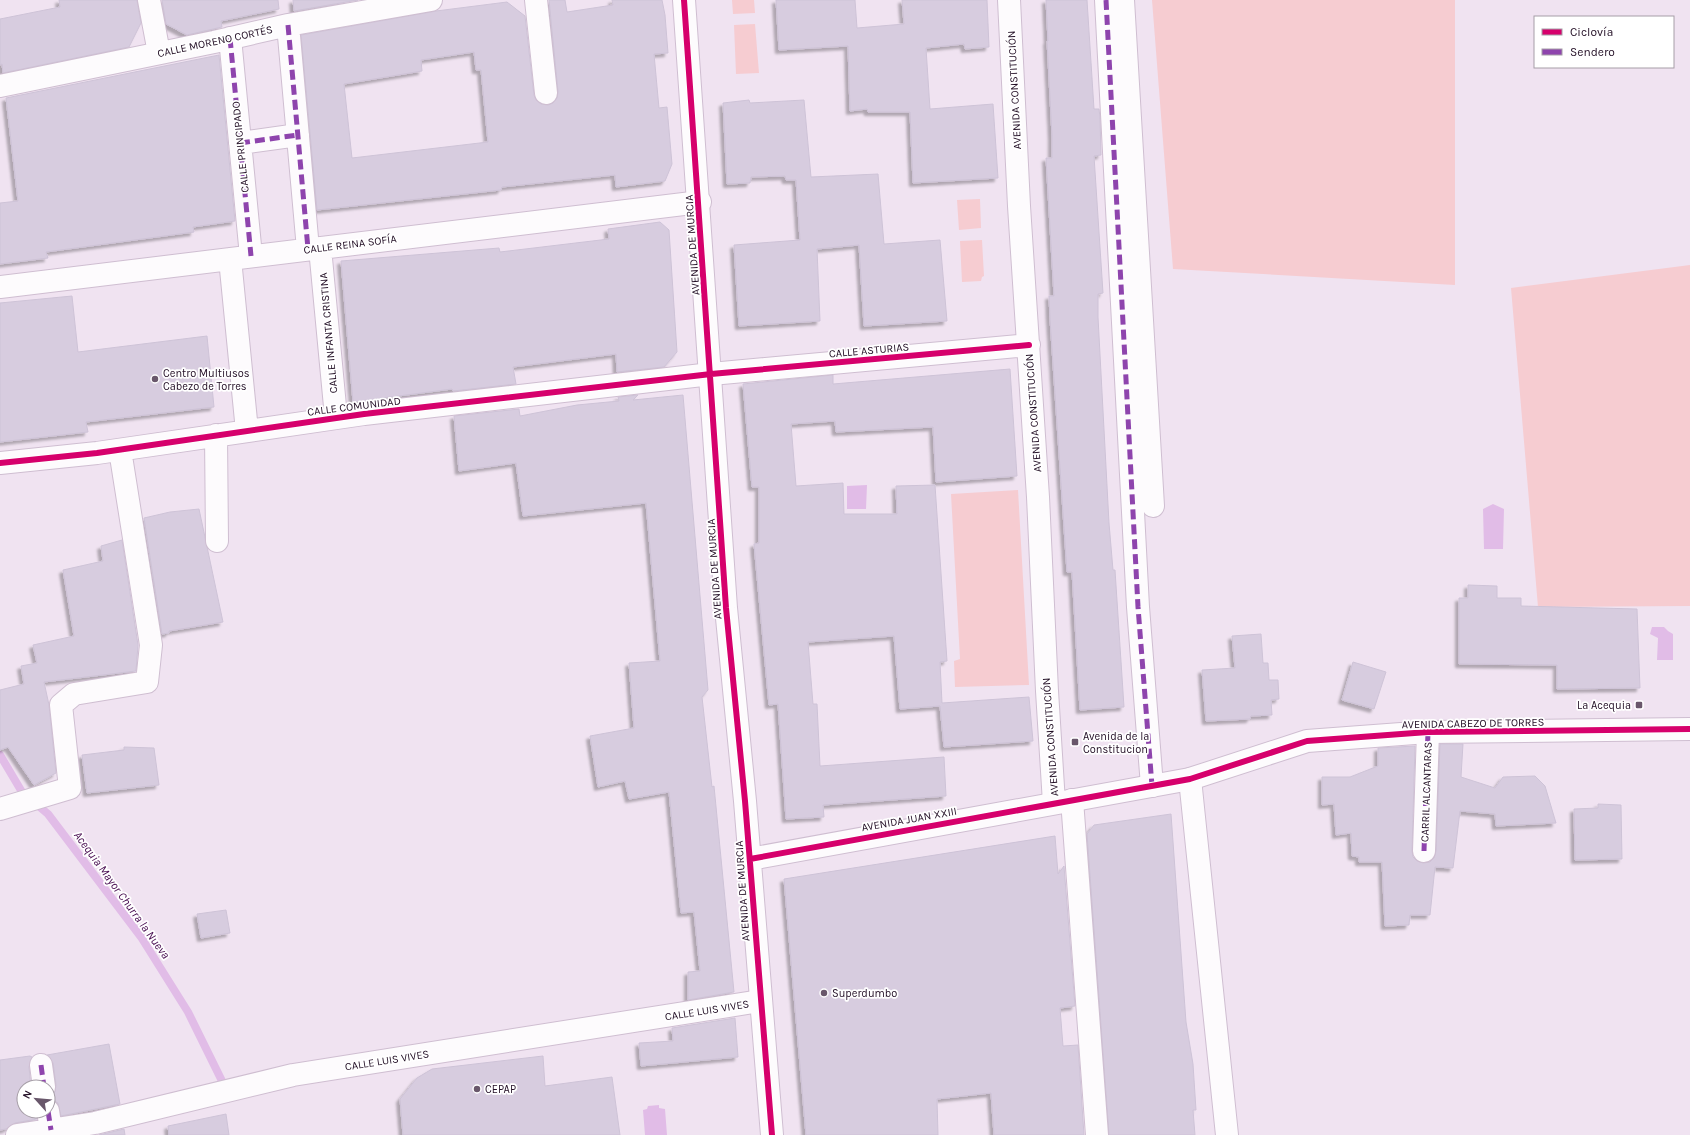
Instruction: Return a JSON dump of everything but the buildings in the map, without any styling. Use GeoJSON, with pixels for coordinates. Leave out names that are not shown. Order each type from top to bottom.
{"type":"FeatureCollection","features":[{"type":"Feature","properties":{"kind":"street"},"geometry":{"type":"LineString","coordinates":[[149,0],[159,53]]}},
{"type":"Feature","properties":{"kind":"street","name":"CALLE MORENO CORTÉS"},"geometry":{"type":"LineString","coordinates":[[0,86],[288,25],[428,0]]}},
{"type":"Feature","properties":{"kind":"street"},"geometry":{"type":"LineString","coordinates":[[536,0],[546,93]]}},
{"type":"Feature","properties":{"kind":"street","name":"AVENIDA DE MURCIA"},"geometry":{"type":"LineString","coordinates":[[684,0],[700,202],[726,608],[750,859],[760,1001],[772,1135]]}},
{"type":"Feature","properties":{"kind":"street","name":"AVENIDA CONSTITUCIÓN"},"geometry":{"type":"LineString","coordinates":[[1009,0],[1019,206],[1063,802],[1097,1135]]}},
{"type":"Feature","properties":{"kind":"street"},"geometry":{"type":"LineString","coordinates":[[1106,0],[1138,607],[1152,786]]}},
{"type":"Feature","properties":{"kind":"street"},"geometry":{"type":"LineString","coordinates":[[1123,0],[1153,506]]}},
{"type":"Feature","properties":{"kind":"street","name":"CALLE INFANTA CRISTINA"},"geometry":{"type":"LineString","coordinates":[[288,25],[298,135],[336,417]]}},
{"type":"Feature","properties":{"kind":"street","name":"CALLE PRINCIPADO"},"geometry":{"type":"LineString","coordinates":[[230,38],[240,144],[241,257],[246,431]]}},
{"type":"Feature","properties":{"kind":"street"},"geometry":{"type":"LineString","coordinates":[[240,144],[298,135]]}},
{"type":"Feature","properties":{"kind":"street","name":"CALLE REINA SOFÍA"},"geometry":{"type":"LineString","coordinates":[[0,287],[241,257],[274,263],[314,249],[700,202]]}},
{"type":"Feature","properties":{"kind":"street","name":"CALLE ASTURIAS"},"geometry":{"type":"LineString","coordinates":[[711,374],[1029,345]]}},
{"type":"Feature","properties":{"kind":"street","name":"CALLE COMUNIDAD"},"geometry":{"type":"LineString","coordinates":[[0,463],[120,450],[246,431],[289,416],[336,417],[711,374]]}},
{"type":"Feature","properties":{"kind":"street"},"geometry":{"type":"LineString","coordinates":[[216,435],[217,541]]}},
{"type":"Feature","properties":{"kind":"street"},"geometry":{"type":"LineString","coordinates":[[3,808],[70,788],[61,705],[74,694],[147,682],[151,645],[120,450]]}},
{"type":"Feature","properties":{"kind":"street","name":"AVENIDA CABEZO DE TORRES"},"geometry":{"type":"LineString","coordinates":[[1063,802],[1190,779],[1307,741],[1428,732],[1690,728]]}},
{"type":"Feature","properties":{"kind":"street","name":"CARRIL ALCANTARAS"},"geometry":{"type":"LineString","coordinates":[[1424,851],[1428,732]]}},
{"type":"Feature","properties":{"kind":"street"},"geometry":{"type":"LineString","coordinates":[[1190,779],[1227,1135]]}},
{"type":"Feature","properties":{"kind":"street","name":"AVENIDA JUAN XXIII"},"geometry":{"type":"LineString","coordinates":[[750,859],[1063,802]]}},
{"type":"Feature","properties":{"kind":"street","name":"CALLE LUIS VIVES"},"geometry":{"type":"LineString","coordinates":[[17,1135],[49,1121],[95,1129],[293,1075],[760,1001]]}},
{"type":"Feature","properties":{"kind":"street"},"geometry":{"type":"LineString","coordinates":[[41,1066],[43,1079]]}},
{"type":"Feature","properties":{"kind":"shaded area"},"geometry":{"type":"Polygon","coordinates":[[[732,0],[754,0],[755,13],[733,14],[732,0]]]}},
{"type":"Feature","properties":{"kind":"shaded area"},"geometry":{"type":"Polygon","coordinates":[[[1152,0],[1455,0],[1455,285],[1173,269],[1152,0]]]}},
{"type":"Feature","properties":{"kind":"shaded area"},"geometry":{"type":"Polygon","coordinates":[[[755,24],[759,73],[736,74],[734,25],[755,24]]]}},
{"type":"Feature","properties":{"kind":"shaded area"},"geometry":{"type":"Polygon","coordinates":[[[980,199],[981,228],[959,230],[957,200],[980,199]]]}},
{"type":"Feature","properties":{"kind":"shaded area"},"geometry":{"type":"Polygon","coordinates":[[[982,240],[984,276],[982,277],[981,281],[962,282],[960,241],[982,240]]]}},
{"type":"Feature","properties":{"kind":"shaded area"},"geometry":{"type":"Polygon","coordinates":[[[1690,265],[1690,606],[1538,607],[1511,288],[1690,265]]]}},
{"type":"Feature","properties":{"kind":"shaded area"},"geometry":{"type":"Polygon","coordinates":[[[867,485],[866,509],[847,509],[847,486],[867,485]]]}},
{"type":"Feature","properties":{"kind":"shaded area"},"geometry":{"type":"Polygon","coordinates":[[[1018,490],[1029,685],[955,687],[954,661],[960,659],[951,494],[1018,490]]]}},
{"type":"Feature","properties":{"kind":"shaded area"},"geometry":{"type":"Polygon","coordinates":[[[1493,504],[1504,509],[1503,549],[1484,549],[1483,509],[1493,504]]]}},
{"type":"Feature","properties":{"kind":"shaded area"},"geometry":{"type":"Polygon","coordinates":[[[1652,627],[1664,627],[1673,634],[1673,660],[1657,660],[1658,638],[1650,634],[1652,627]]]}},
{"type":"Feature","properties":{"kind":"shaded area"},"geometry":{"type":"Polygon","coordinates":[[[659,1105],[659,1108],[665,1109],[667,1135],[645,1135],[643,1110],[647,1109],[648,1106],[659,1105]]]}},
{"type":"Feature","properties":{"kind":"waterway","name":"Acequia Mayor Churra la Nueva"},"geometry":{"type":"LineString","coordinates":[[0,755],[22,792],[48,814],[141,937],[188,1012],[222,1081]]}},
{"type":"Feature","properties":{"kind":"marked path"},"geometry":{"type":"LineString","coordinates":[[1106,0],[1138,607],[1152,786]]}},
{"type":"Feature","properties":{"kind":"marked path"},"geometry":{"type":"LineString","coordinates":[[288,25],[308,249]]}},
{"type":"Feature","properties":{"kind":"marked path"},"geometry":{"type":"LineString","coordinates":[[230,38],[251,256]]}},
{"type":"Feature","properties":{"kind":"marked path"},"geometry":{"type":"LineString","coordinates":[[240,143],[298,135]]}},
{"type":"Feature","properties":{"kind":"marked path"},"geometry":{"type":"LineString","coordinates":[[1424,851],[1428,732]]}},
{"type":"Feature","properties":{"kind":"marked path"},"geometry":{"type":"LineString","coordinates":[[41,1065],[43,1079]]}},
{"type":"Feature","properties":{"kind":"marked path"},"geometry":{"type":"LineString","coordinates":[[49,1119],[51,1130]]}},
{"type":"Feature","properties":{"kind":"cycle path"},"geometry":{"type":"LineString","coordinates":[[684,0],[726,608],[745,801],[772,1135]]}},
{"type":"Feature","properties":{"kind":"cycle path"},"geometry":{"type":"LineString","coordinates":[[0,463],[97,453],[364,414],[711,374],[1029,345]]}},
{"type":"Feature","properties":{"kind":"cycle path"},"geometry":{"type":"LineString","coordinates":[[750,859],[1190,779],[1307,741],[1428,732],[1690,729]]}},
{"type":"Feature","properties":{"kind":"place","name":"Centro Multiusos Cabezo de Torres"},"geometry":{"type":"Point","coordinates":[155,379]}},
{"type":"Feature","properties":{"kind":"place","name":"La Acequia"},"geometry":{"type":"Point","coordinates":[1639,705]}},
{"type":"Feature","properties":{"kind":"place","name":"Avenida de la Constitucion"},"geometry":{"type":"Point","coordinates":[1075,742]}},
{"type":"Feature","properties":{"kind":"place","name":"Superdumbo"},"geometry":{"type":"Point","coordinates":[824,993]}},
{"type":"Feature","properties":{"kind":"place","name":"CEPAP"},"geometry":{"type":"Point","coordinates":[477,1089]}}]}
